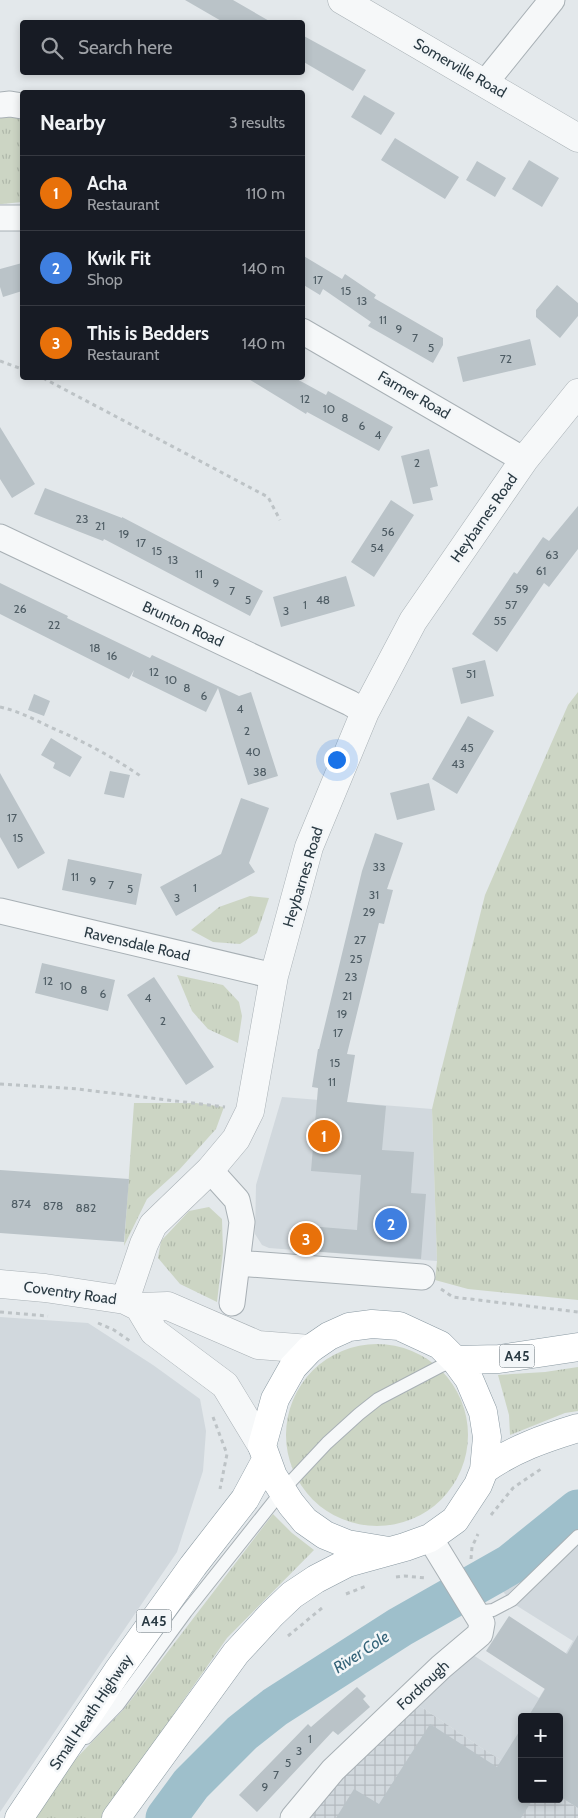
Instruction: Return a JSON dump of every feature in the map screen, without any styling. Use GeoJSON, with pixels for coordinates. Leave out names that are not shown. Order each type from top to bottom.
{"type":"FeatureCollection","features":[{"type":"Feature","properties":{"kind":"highway","name":"Small Heath Highway"},"geometry":{"type":"LineString","coordinates":[[19,1818],[117,1672],[193,1566],[245,1500],[264,1453],[275,1398],[293,1367],[310,1349],[328,1336],[349,1328],[372,1324],[399,1326],[440,1346],[455,1360],[469,1379],[483,1412],[488,1437],[484,1470]]}},
{"type":"Feature","properties":{"kind":"highway","name":"A45"},"geometry":{"type":"LineString","coordinates":[[455,1360],[499,1359],[578,1348]]}},
{"type":"Feature","properties":{"kind":"highway"},"geometry":{"type":"LineString","coordinates":[[116,1818],[236,1654],[292,1595],[316,1579],[348,1563],[430,1538],[455,1520],[478,1485],[484,1470],[500,1458],[540,1440],[578,1428]]}},
{"type":"Feature","properties":{"kind":"highway"},"geometry":{"type":"LineString","coordinates":[[264,1453],[273,1476],[282,1491],[305,1521],[325,1534],[347,1544],[389,1551]]}},
{"type":"Feature","properties":{"kind":"street","name":"Somerville Road"},"geometry":{"type":"LineString","coordinates":[[342,0],[578,138]]}},
{"type":"Feature","properties":{"kind":"street"},"geometry":{"type":"LineString","coordinates":[[485,83],[552,0]]}},
{"type":"Feature","properties":{"kind":"street"},"geometry":{"type":"LineString","coordinates":[[0,106],[10,104],[20,106]]}},
{"type":"Feature","properties":{"kind":"street"},"geometry":{"type":"LineString","coordinates":[[0,218],[20,218]]}},
{"type":"Feature","properties":{"kind":"street","name":"Farmer Road"},"geometry":{"type":"LineString","coordinates":[[305,333],[524,460]]}},
{"type":"Feature","properties":{"kind":"street","name":"Heybarnes Road"},"geometry":{"type":"LineString","coordinates":[[132,1304],[144,1244],[153,1225],[210,1170],[236,1139],[250,1110],[274,976],[309,847],[365,712],[413,621],[524,460],[578,393]]}},
{"type":"Feature","properties":{"kind":"street","name":"Brunton Road"},"geometry":{"type":"LineString","coordinates":[[0,537],[350,703],[365,712]]}},
{"type":"Feature","properties":{"kind":"street","name":"Ravensdale Road"},"geometry":{"type":"LineString","coordinates":[[0,911],[274,976]]}},
{"type":"Feature","properties":{"kind":"street"},"geometry":{"type":"LineString","coordinates":[[210,1170],[237,1200],[242,1222],[232,1303]]}},
{"type":"Feature","properties":{"kind":"street"},"geometry":{"type":"LineString","coordinates":[[237,1263],[422,1277]]}},
{"type":"Feature","properties":{"kind":"street","name":"Coventry Road"},"geometry":{"type":"LineString","coordinates":[[0,1284],[46,1288],[132,1304],[168,1306],[258,1345],[310,1349]]}},
{"type":"Feature","properties":{"kind":"street"},"geometry":{"type":"LineString","coordinates":[[132,1304],[154,1332],[226,1385],[264,1453]]}},
{"type":"Feature","properties":{"kind":"street","name":"Fordrough"},"geometry":{"type":"LineString","coordinates":[[293,1818],[333,1770],[441,1667],[480,1634],[482,1623],[430,1538]]}},
{"type":"Feature","properties":{"kind":"lane"},"geometry":{"type":"LineString","coordinates":[[43,1783],[118,1705],[186,1612],[282,1491],[327,1444],[378,1399],[455,1360]]}},
{"type":"Feature","properties":{"kind":"lane"},"geometry":{"type":"LineString","coordinates":[[474,1608],[493,1610],[512,1600],[578,1536]]}},
{"type":"Feature","properties":{"kind":"path"},"geometry":{"type":"LineString","coordinates":[[0,360],[20,368]]}},
{"type":"Feature","properties":{"kind":"path"},"geometry":{"type":"LineString","coordinates":[[47,380],[268,497],[280,520]]}},
{"type":"Feature","properties":{"kind":"path"},"geometry":{"type":"LineString","coordinates":[[0,707],[16,711],[78,739],[113,758],[142,777]]}},
{"type":"Feature","properties":{"kind":"path"},"geometry":{"type":"LineString","coordinates":[[0,1084],[78,1089],[250,1110]]}},
{"type":"Feature","properties":{"kind":"path"},"geometry":{"type":"LineString","coordinates":[[422,1277],[453,1297],[578,1312]]}},
{"type":"Feature","properties":{"kind":"path"},"geometry":{"type":"LineString","coordinates":[[0,1312],[51,1316]]}},
{"type":"Feature","properties":{"kind":"path"},"geometry":{"type":"LineString","coordinates":[[98,1323],[114,1330],[130,1342]]}},
{"type":"Feature","properties":{"kind":"path"},"geometry":{"type":"LineString","coordinates":[[210,1409],[227,1454],[219,1492]]}},
{"type":"Feature","properties":{"kind":"path"},"geometry":{"type":"LineString","coordinates":[[488,1518],[513,1488],[543,1468]]}},
{"type":"Feature","properties":{"kind":"path"},"geometry":{"type":"LineString","coordinates":[[395,1578],[404,1576],[428,1578],[451,1571],[472,1547],[481,1526]]}},
{"type":"Feature","properties":{"kind":"path"},"geometry":{"type":"LineString","coordinates":[[338,1597],[369,1584]]}},
{"type":"Feature","properties":{"kind":"path"},"geometry":{"type":"LineString","coordinates":[[292,1633],[322,1607]]}},
{"type":"Feature","properties":{"kind":"shaded area"},"geometry":{"type":"Polygon","coordinates":[[[282,1097],[432,1109],[437,1261],[269,1248],[262,1245],[255,1234],[256,1185],[282,1097]]]}},
{"type":"Feature","properties":{"kind":"shaded area"},"geometry":{"type":"Polygon","coordinates":[[[0,1317],[88,1323],[153,1365],[200,1399],[206,1431],[203,1471],[177,1552],[0,1812],[0,1317]]]}},
{"type":"Feature","properties":{"kind":"shaded area"},"geometry":{"type":"Polygon","coordinates":[[[578,1524],[578,1808],[563,1799],[563,1713],[518,1713],[518,1771],[414,1702],[470,1653],[539,1698],[573,1641],[514,1604],[497,1585],[578,1524]]]}},
{"type":"Feature","properties":{"kind":"shaded area"},"geometry":{"type":"Polygon","coordinates":[[[414,1702],[518,1771],[518,1803],[563,1803],[563,1799],[578,1808],[578,1818],[305,1818],[313,1806],[414,1702]]]}},
{"type":"Feature","properties":{"kind":"green space"},"geometry":{"type":"Polygon","coordinates":[[[11,116],[20,119],[20,202],[0,204],[0,118],[11,116]]]}},
{"type":"Feature","properties":{"kind":"green space"},"geometry":{"type":"Polygon","coordinates":[[[578,692],[578,1300],[468,1289],[435,1280],[437,1261],[432,1109],[485,895],[568,705],[578,692]]]}},
{"type":"Feature","properties":{"kind":"green space"},"geometry":{"type":"Polygon","coordinates":[[[250,896],[269,898],[257,933],[240,944],[213,942],[191,930],[219,907],[250,896]]]}},
{"type":"Feature","properties":{"kind":"green space"},"geometry":{"type":"Polygon","coordinates":[[[177,975],[223,985],[239,1002],[242,1016],[238,1043],[208,1029],[192,1011],[177,975]]]}},
{"type":"Feature","properties":{"kind":"green space"},"geometry":{"type":"Polygon","coordinates":[[[134,1103],[196,1103],[224,1107],[216,1129],[179,1170],[147,1199],[124,1246],[134,1103]]]}},
{"type":"Feature","properties":{"kind":"green space"},"geometry":{"type":"Polygon","coordinates":[[[209,1207],[222,1219],[223,1252],[217,1302],[180,1284],[158,1258],[161,1241],[189,1211],[209,1207]]]}},
{"type":"Feature","properties":{"kind":"green space"},"geometry":{"type":"Polygon","coordinates":[[[386,1344],[412,1351],[428,1359],[447,1377],[461,1400],[468,1426],[468,1444],[461,1470],[453,1486],[435,1505],[428,1511],[403,1522],[386,1526],[368,1526],[342,1519],[326,1511],[301,1486],[293,1470],[288,1453],[286,1426],[293,1400],[301,1384],[326,1359],[342,1351],[359,1346],[386,1344]]]}},
{"type":"Feature","properties":{"kind":"green space"},"geometry":{"type":"Polygon","coordinates":[[[578,1367],[578,1411],[565,1413],[510,1435],[509,1415],[498,1375],[545,1372],[578,1367]]]}},
{"type":"Feature","properties":{"kind":"green space"},"geometry":{"type":"Polygon","coordinates":[[[273,1514],[292,1533],[314,1550],[227,1638],[101,1818],[30,1818],[59,1776],[124,1709],[273,1514]]]}},
{"type":"Feature","properties":{"kind":"building"},"geometry":{"type":"Polygon","coordinates":[[[185,0],[233,0],[268,20],[220,20],[185,0]]]}},
{"type":"Feature","properties":{"kind":"building"},"geometry":{"type":"Polygon","coordinates":[[[305,37],[366,70],[353,91],[305,63],[305,37]]]}},
{"type":"Feature","properties":{"kind":"building"},"geometry":{"type":"Polygon","coordinates":[[[364,95],[395,113],[381,135],[351,117],[364,95]]]}},
{"type":"Feature","properties":{"kind":"building"},"geometry":{"type":"Polygon","coordinates":[[[395,138],[459,177],[445,199],[381,160],[395,138]]]}},
{"type":"Feature","properties":{"kind":"building"},"geometry":{"type":"Polygon","coordinates":[[[529,160],[559,178],[542,207],[512,189],[529,160]]]}},
{"type":"Feature","properties":{"kind":"building"},"geometry":{"type":"Polygon","coordinates":[[[477,161],[506,178],[495,197],[466,180],[477,161]]]}},
{"type":"Feature","properties":{"kind":"building"},"geometry":{"type":"Polygon","coordinates":[[[305,257],[342,279],[345,274],[376,295],[374,298],[443,338],[443,345],[433,363],[368,326],[371,322],[323,289],[320,295],[305,286],[305,257]]]}},
{"type":"Feature","properties":{"kind":"building"},"geometry":{"type":"Polygon","coordinates":[[[20,264],[20,292],[3,297],[0,287],[0,269],[20,264]]]}},
{"type":"Feature","properties":{"kind":"building"},"geometry":{"type":"Polygon","coordinates":[[[557,285],[578,303],[578,316],[560,338],[536,317],[536,310],[557,285]]]}},
{"type":"Feature","properties":{"kind":"building"},"geometry":{"type":"Polygon","coordinates":[[[530,339],[536,365],[463,382],[457,357],[530,339]]]}},
{"type":"Feature","properties":{"kind":"building"},"geometry":{"type":"Polygon","coordinates":[[[250,380],[299,380],[326,395],[328,391],[393,427],[379,451],[307,412],[306,414],[250,380]]]}},
{"type":"Feature","properties":{"kind":"building"},"geometry":{"type":"Polygon","coordinates":[[[0,427],[35,484],[12,498],[0,479],[0,427]]]}},
{"type":"Feature","properties":{"kind":"building"},"geometry":{"type":"Polygon","coordinates":[[[429,449],[438,486],[430,488],[433,500],[413,504],[401,456],[429,449]]]}},
{"type":"Feature","properties":{"kind":"building"},"geometry":{"type":"Polygon","coordinates":[[[45,488],[122,517],[263,591],[250,616],[104,539],[103,541],[34,514],[45,488]]]}},
{"type":"Feature","properties":{"kind":"building"},"geometry":{"type":"Polygon","coordinates":[[[391,500],[414,515],[374,577],[351,562],[391,500]]]}},
{"type":"Feature","properties":{"kind":"building"},"geometry":{"type":"Polygon","coordinates":[[[578,506],[578,549],[549,587],[544,583],[497,652],[472,634],[514,572],[517,574],[543,537],[549,541],[578,506]]]}},
{"type":"Feature","properties":{"kind":"building"},"geometry":{"type":"Polygon","coordinates":[[[346,576],[355,606],[281,627],[273,597],[346,576]]]}},
{"type":"Feature","properties":{"kind":"building"},"geometry":{"type":"Polygon","coordinates":[[[0,583],[150,658],[152,655],[239,696],[251,692],[278,776],[248,785],[218,688],[206,712],[132,676],[134,670],[129,679],[0,614],[0,583]]]}},
{"type":"Feature","properties":{"kind":"building"},"geometry":{"type":"Polygon","coordinates":[[[485,660],[494,696],[461,704],[452,668],[485,660]]]}},
{"type":"Feature","properties":{"kind":"building"},"geometry":{"type":"Polygon","coordinates":[[[34,694],[50,701],[44,716],[28,710],[34,694]]]}},
{"type":"Feature","properties":{"kind":"building"},"geometry":{"type":"Polygon","coordinates":[[[468,716],[494,731],[457,794],[432,779],[468,716]]]}},
{"type":"Feature","properties":{"kind":"building"},"geometry":{"type":"Polygon","coordinates":[[[51,738],[82,757],[70,777],[53,768],[55,763],[41,755],[51,738]]]}},
{"type":"Feature","properties":{"kind":"building"},"geometry":{"type":"Polygon","coordinates":[[[110,771],[130,775],[124,798],[104,794],[110,771]]]}},
{"type":"Feature","properties":{"kind":"building"},"geometry":{"type":"Polygon","coordinates":[[[0,773],[45,853],[18,869],[0,837],[0,773]]]}},
{"type":"Feature","properties":{"kind":"building"},"geometry":{"type":"Polygon","coordinates":[[[429,783],[435,810],[397,820],[390,793],[429,783]]]}},
{"type":"Feature","properties":{"kind":"building"},"geometry":{"type":"Polygon","coordinates":[[[241,798],[269,808],[249,863],[255,872],[176,916],[160,887],[221,854],[241,798]]]}},
{"type":"Feature","properties":{"kind":"building"},"geometry":{"type":"Polygon","coordinates":[[[375,833],[403,843],[387,889],[393,890],[384,924],[379,923],[347,1054],[355,1055],[347,1102],[386,1106],[382,1150],[414,1152],[411,1193],[426,1194],[421,1259],[295,1250],[297,1225],[357,1230],[361,1175],[311,1171],[318,1088],[312,1087],[318,1049],[362,871],[375,833]]]}},
{"type":"Feature","properties":{"kind":"building"},"geometry":{"type":"Polygon","coordinates":[[[68,859],[142,874],[136,905],[62,890],[68,859]]]}},
{"type":"Feature","properties":{"kind":"building"},"geometry":{"type":"Polygon","coordinates":[[[42,963],[115,980],[108,1011],[35,993],[42,963]]]}},
{"type":"Feature","properties":{"kind":"building"},"geometry":{"type":"Polygon","coordinates":[[[154,977],[214,1067],[186,1085],[127,995],[154,977]]]}},
{"type":"Feature","properties":{"kind":"building"},"geometry":{"type":"Polygon","coordinates":[[[0,1170],[129,1179],[124,1242],[0,1233],[0,1170]]]}},
{"type":"Feature","properties":{"kind":"building"},"geometry":{"type":"Polygon","coordinates":[[[509,1616],[567,1654],[578,1635],[578,1808],[563,1799],[563,1713],[530,1713],[545,1689],[486,1651],[509,1616]]]}},
{"type":"Feature","properties":{"kind":"building"},"geometry":{"type":"Polygon","coordinates":[[[357,1687],[366,1696],[363,1699],[370,1707],[338,1735],[333,1731],[257,1812],[239,1795],[308,1724],[311,1727],[357,1687]]]}},
{"type":"Feature","properties":{"kind":"building"},"geometry":{"type":"Polygon","coordinates":[[[430,1724],[497,1767],[518,1733],[518,1803],[530,1803],[521,1818],[336,1818],[354,1789],[379,1804],[430,1724]]]}},
{"type":"Feature","properties":{"kind":"waterway","name":"River Cole"},"geometry":{"type":"LineString","coordinates":[[166,1818],[191,1784],[242,1733],[275,1707],[400,1627],[511,1564],[578,1510]]}},
{"type":"Feature","properties":{"kind":"place","name":"Acha"},"geometry":{"type":"Point","coordinates":[324,1136]}},
{"type":"Feature","properties":{"kind":"place","name":"Kwik Fit"},"geometry":{"type":"Point","coordinates":[391,1224]}},
{"type":"Feature","properties":{"kind":"place","name":"This is Bedders"},"geometry":{"type":"Point","coordinates":[306,1239]}}]}
